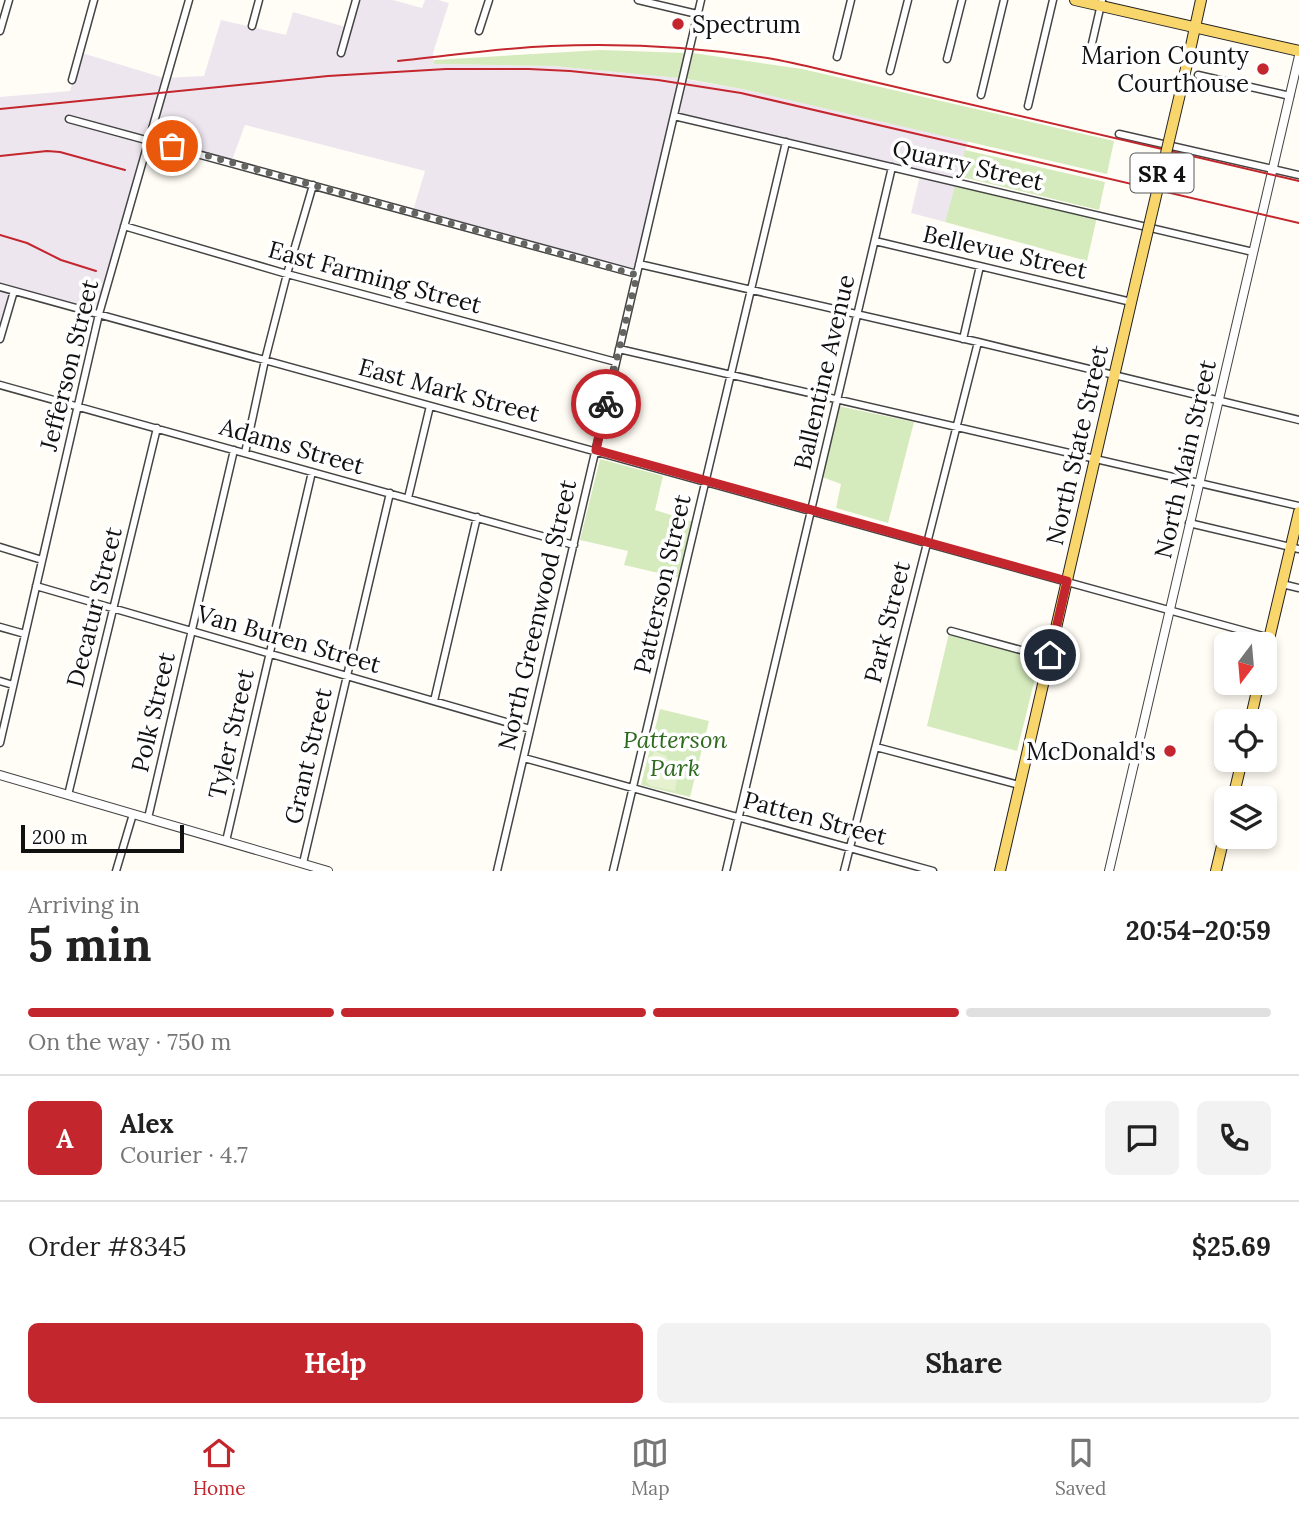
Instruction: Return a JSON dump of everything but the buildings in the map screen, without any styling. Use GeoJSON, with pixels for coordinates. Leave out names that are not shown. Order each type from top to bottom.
{"type":"FeatureCollection","features":[{"type":"Feature","properties":{"kind":"main road"},"geometry":{"type":"LineString","coordinates":[[1075,0],[1101,3],[1299,53]]}},
{"type":"Feature","properties":{"kind":"main road","name":"SR 4"},"geometry":{"type":"LineString","coordinates":[[1195,28],[1201,0]]}},
{"type":"Feature","properties":{"kind":"main road","name":"North State Street"},"geometry":{"type":"LineString","coordinates":[[1000,871],[1195,28]]}},
{"type":"Feature","properties":{"kind":"main road"},"geometry":{"type":"LineString","coordinates":[[1270,632],[1282,584],[1295,548],[1299,509]]}},
{"type":"Feature","properties":{"kind":"main road"},"geometry":{"type":"LineString","coordinates":[[1216,871],[1221,849]]}},
{"type":"Feature","properties":{"kind":"street"},"geometry":{"type":"LineString","coordinates":[[0,31],[9,0]]}},
{"type":"Feature","properties":{"kind":"street"},"geometry":{"type":"LineString","coordinates":[[72,80],[94,0]]}},
{"type":"Feature","properties":{"kind":"street","name":"Jefferson Street"},"geometry":{"type":"LineString","coordinates":[[0,743],[99,314],[190,0]]}},
{"type":"Feature","properties":{"kind":"street"},"geometry":{"type":"LineString","coordinates":[[252,26],[259,0]]}},
{"type":"Feature","properties":{"kind":"street"},"geometry":{"type":"LineString","coordinates":[[341,53],[356,0]]}},
{"type":"Feature","properties":{"kind":"street"},"geometry":{"type":"LineString","coordinates":[[479,31],[489,0]]}},
{"type":"Feature","properties":{"kind":"street"},"geometry":{"type":"LineString","coordinates":[[638,0],[697,14]]}},
{"type":"Feature","properties":{"kind":"street","name":"North Greenwood Street"},"geometry":{"type":"LineString","coordinates":[[498,871],[701,0]]}},
{"type":"Feature","properties":{"kind":"street"},"geometry":{"type":"LineString","coordinates":[[837,57],[850,0]]}},
{"type":"Feature","properties":{"kind":"street"},"geometry":{"type":"LineString","coordinates":[[890,71],[908,0]]}},
{"type":"Feature","properties":{"kind":"street"},"geometry":{"type":"LineString","coordinates":[[947,59],[962,0]]}},
{"type":"Feature","properties":{"kind":"street"},"geometry":{"type":"LineString","coordinates":[[981,95],[1004,0]]}},
{"type":"Feature","properties":{"kind":"street"},"geometry":{"type":"LineString","coordinates":[[1028,106],[1053,0]]}},
{"type":"Feature","properties":{"kind":"street"},"geometry":{"type":"LineString","coordinates":[[1090,52],[1101,3]]}},
{"type":"Feature","properties":{"kind":"street","name":"North Main Street"},"geometry":{"type":"LineString","coordinates":[[1109,871],[1299,53]]}},
{"type":"Feature","properties":{"kind":"street"},"geometry":{"type":"LineString","coordinates":[[1198,75],[1290,96]]}},
{"type":"Feature","properties":{"kind":"street","name":"Quarry Street"},"geometry":{"type":"LineString","coordinates":[[674,116],[1253,252]]}},
{"type":"Feature","properties":{"kind":"street"},"geometry":{"type":"LineString","coordinates":[[69,118],[637,275]]}},
{"type":"Feature","properties":{"kind":"street"},"geometry":{"type":"LineString","coordinates":[[1119,134],[1299,175]]}},
{"type":"Feature","properties":{"kind":"street","name":"Patterson Street"},"geometry":{"type":"LineString","coordinates":[[613,871],[786,142]]}},
{"type":"Feature","properties":{"kind":"street","name":"Ballentine Avenue"},"geometry":{"type":"LineString","coordinates":[[726,871],[892,167]]}},
{"type":"Feature","properties":{"kind":"street"},"geometry":{"type":"LineString","coordinates":[[245,453],[265,360],[313,186]]}},
{"type":"Feature","properties":{"kind":"street","name":"East Farming Street"},"geometry":{"type":"LineString","coordinates":[[124,226],[287,274],[616,362]]}},
{"type":"Feature","properties":{"kind":"street","name":"Bellevue Street"},"geometry":{"type":"LineString","coordinates":[[875,241],[1127,300]]}},
{"type":"Feature","properties":{"kind":"street"},"geometry":{"type":"LineString","coordinates":[[639,264],[1299,420]]}},
{"type":"Feature","properties":{"kind":"street"},"geometry":{"type":"LineString","coordinates":[[962,339],[980,266]]}},
{"type":"Feature","properties":{"kind":"street","name":"East Mark Street"},"geometry":{"type":"LineString","coordinates":[[0,287],[1249,632]]}},
{"type":"Feature","properties":{"kind":"street"},"geometry":{"type":"LineString","coordinates":[[0,339],[14,291]]}},
{"type":"Feature","properties":{"kind":"street","name":"Park Street"},"geometry":{"type":"LineString","coordinates":[[844,871],[978,342]]}},
{"type":"Feature","properties":{"kind":"street"},"geometry":{"type":"LineString","coordinates":[[619,349],[1299,509]]}},
{"type":"Feature","properties":{"kind":"street","name":"Adams Street"},"geometry":{"type":"LineString","coordinates":[[0,384],[574,545]]}},
{"type":"Feature","properties":{"kind":"street"},"geometry":{"type":"LineString","coordinates":[[408,498],[430,405]]}},
{"type":"Feature","properties":{"kind":"street","name":"Decatur Street"},"geometry":{"type":"LineString","coordinates":[[68,795],[157,428]]}},
{"type":"Feature","properties":{"kind":"street","name":"Polk Street"},"geometry":{"type":"LineString","coordinates":[[148,818],[234,450]]}},
{"type":"Feature","properties":{"kind":"street","name":"Tyler Street"},"geometry":{"type":"LineString","coordinates":[[226,841],[312,472]]}},
{"type":"Feature","properties":{"kind":"street","name":"Grant Street"},"geometry":{"type":"LineString","coordinates":[[303,863],[390,493]]}},
{"type":"Feature","properties":{"kind":"street"},"geometry":{"type":"LineString","coordinates":[[433,701],[477,517]]}},
{"type":"Feature","properties":{"kind":"street"},"geometry":{"type":"LineString","coordinates":[[1189,523],[1295,548]]}},
{"type":"Feature","properties":{"kind":"street"},"geometry":{"type":"LineString","coordinates":[[0,547],[43,559]]}},
{"type":"Feature","properties":{"kind":"street"},"geometry":{"type":"LineString","coordinates":[[1282,584],[1299,588]]}},
{"type":"Feature","properties":{"kind":"street","name":"Van Buren Street"},"geometry":{"type":"LineString","coordinates":[[36,586],[530,729]]}},
{"type":"Feature","properties":{"kind":"street"},"geometry":{"type":"LineString","coordinates":[[0,627],[25,634]]}},
{"type":"Feature","properties":{"kind":"street"},"geometry":{"type":"LineString","coordinates":[[951,631],[1050,658]]}},
{"type":"Feature","properties":{"kind":"street"},"geometry":{"type":"LineString","coordinates":[[0,681],[13,685]]}},
{"type":"Feature","properties":{"kind":"street"},"geometry":{"type":"LineString","coordinates":[[876,747],[1019,785]]}},
{"type":"Feature","properties":{"kind":"street","name":"Patten Street"},"geometry":{"type":"LineString","coordinates":[[524,758],[933,871]]}},
{"type":"Feature","properties":{"kind":"street"},"geometry":{"type":"LineString","coordinates":[[0,775],[328,871]]}},
{"type":"Feature","properties":{"kind":"street"},"geometry":{"type":"LineString","coordinates":[[116,871],[133,814]]}},
{"type":"Feature","properties":{"kind":"shaded area"},"geometry":{"type":"Polygon","coordinates":[[[358,0],[393,0],[422,8],[425,0],[449,3],[433,53],[434,64],[553,66],[671,77],[742,89],[968,141],[945,222],[911,213],[921,171],[675,115],[637,276],[412,214],[425,171],[245,125],[231,163],[149,141],[101,314],[15,289],[0,342],[0,97],[70,91],[82,53],[164,78],[204,76],[221,20],[286,35],[293,12],[349,28],[358,0]]]}},
{"type":"Feature","properties":{"kind":"green space"},"geometry":{"type":"Polygon","coordinates":[[[601,50],[686,53],[679,78],[553,66],[434,64],[434,60],[601,50]]]}},
{"type":"Feature","properties":{"kind":"green space"},"geometry":{"type":"Polygon","coordinates":[[[693,53],[802,69],[1114,141],[1107,174],[742,89],[687,79],[693,53]]]}},
{"type":"Feature","properties":{"kind":"green space"},"geometry":{"type":"Polygon","coordinates":[[[965,150],[1105,182],[1099,210],[958,176],[965,150]]]}},
{"type":"Feature","properties":{"kind":"green space"},"geometry":{"type":"Polygon","coordinates":[[[956,182],[1097,217],[1087,261],[945,222],[956,182]]]}},
{"type":"Feature","properties":{"kind":"green space"},"geometry":{"type":"Polygon","coordinates":[[[838,406],[914,422],[888,523],[836,508],[841,484],[822,477],[838,406]]]}},
{"type":"Feature","properties":{"kind":"green space"},"geometry":{"type":"Polygon","coordinates":[[[600,459],[663,476],[655,510],[693,522],[680,578],[624,565],[628,551],[580,540],[600,459]]]}},
{"type":"Feature","properties":{"kind":"green space"},"geometry":{"type":"Polygon","coordinates":[[[949,633],[1040,658],[1017,751],[927,726],[949,633]]]}},
{"type":"Feature","properties":{"kind":"green space","name":"Patterson Park"},"geometry":{"type":"Polygon","coordinates":[[[660,709],[709,721],[690,797],[641,785],[660,709]]]}},
{"type":"Feature","properties":{"kind":"green space"},"geometry":{"type":"Polygon","coordinates":[[[654,751],[666,756],[678,774],[675,791],[650,786],[646,781],[654,751]]]}},
{"type":"Feature","properties":{"kind":"railway"},"geometry":{"type":"LineString","coordinates":[[398,61],[513,48],[579,45],[718,51],[773,59],[1299,181]]}},
{"type":"Feature","properties":{"kind":"railway"},"geometry":{"type":"LineString","coordinates":[[0,109],[328,76],[446,69],[570,71],[658,80],[741,93],[1299,223]]}},
{"type":"Feature","properties":{"kind":"railway"},"geometry":{"type":"LineString","coordinates":[[0,156],[60,152],[125,170]]}},
{"type":"Feature","properties":{"kind":"railway"},"geometry":{"type":"LineString","coordinates":[[0,235],[96,271]]}},
{"type":"Feature","properties":{"kind":"way so far"},"geometry":{"type":"LineString","coordinates":[[172,146],[637,275],[606,404]]}},
{"type":"Feature","properties":{"kind":"place","name":"Spectrum"},"geometry":{"type":"Point","coordinates":[678,24]}},
{"type":"Feature","properties":{"kind":"place","name":"Marion County Courthouse"},"geometry":{"type":"Point","coordinates":[1263,69]}},
{"type":"Feature","properties":{"kind":"place","name":"McDonald's"},"geometry":{"type":"Point","coordinates":[1170,751]}},
{"type":"Feature","properties":{"kind":"route"},"geometry":{"type":"LineString","coordinates":[[606,404],[596,450],[1067,581],[1050,655]]}}]}
